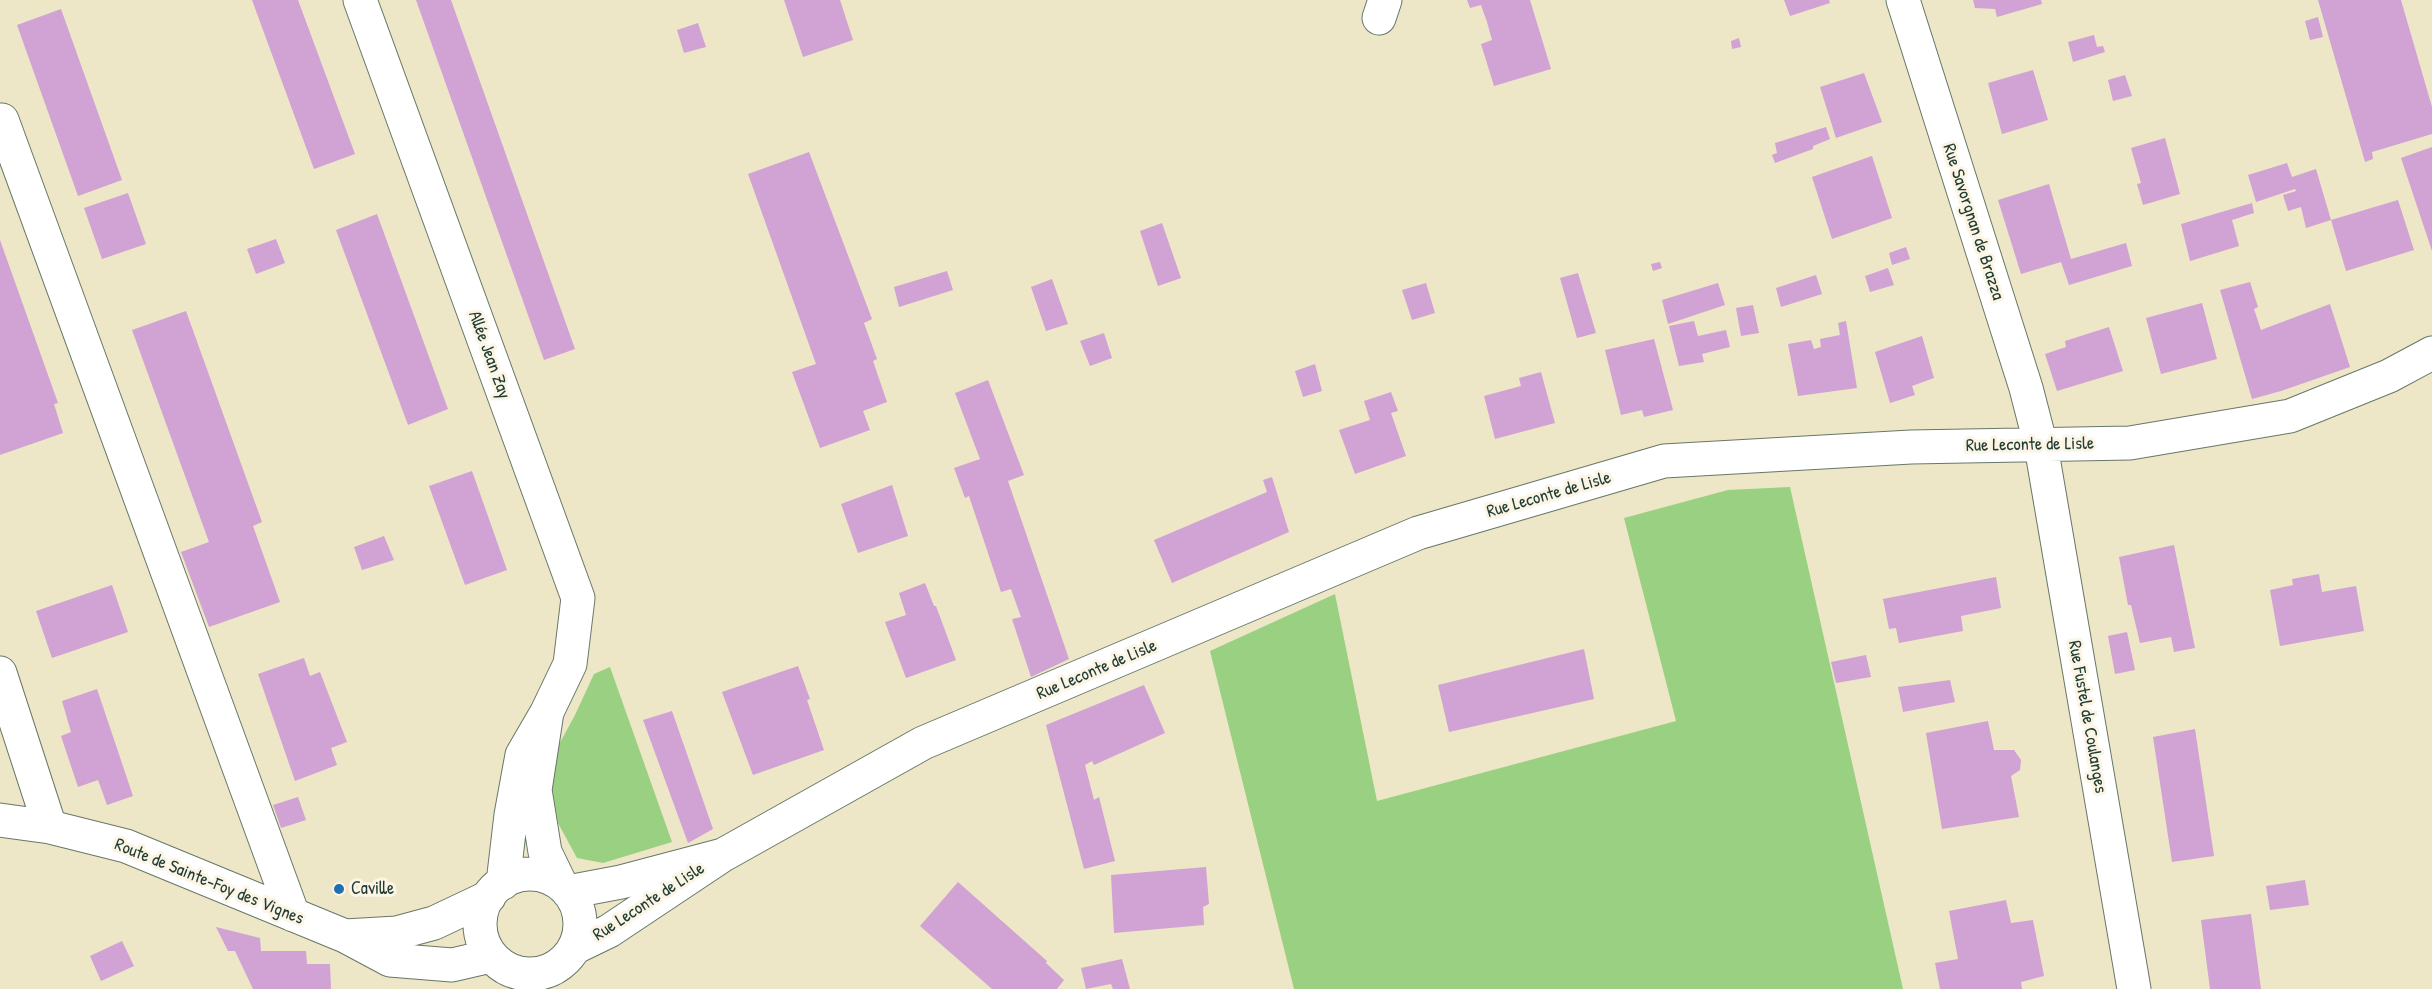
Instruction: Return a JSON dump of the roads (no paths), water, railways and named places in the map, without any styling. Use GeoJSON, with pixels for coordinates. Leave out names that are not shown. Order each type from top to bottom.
{"type":"FeatureCollection","features":[{"type":"Feature","properties":{"kind":"street","name":"Allée Jean Zay"},"geometry":{"type":"LineString","coordinates":[[360,0],[579,598],[570,664],[547,712],[522,755],[496,890]]}},
{"type":"Feature","properties":{"kind":"street","name":"Rue Savorgnan de Brazza"},"geometry":{"type":"LineString","coordinates":[[1903,0],[2026,388],[2041,446]]}},
{"type":"Feature","properties":{"kind":"street"},"geometry":{"type":"LineString","coordinates":[[2,120],[293,915]]}},
{"type":"Feature","properties":{"kind":"street","name":"Rue Leconte de Lisle"},"geometry":{"type":"LineString","coordinates":[[566,966],[609,931],[723,855],[923,743],[1418,533],[1664,461],[1911,447],[2130,443],[2290,416],[2389,376],[2432,353]]}},
{"type":"Feature","properties":{"kind":"street","name":"Rue Fustel de Coulanges"},"geometry":{"type":"LineString","coordinates":[[2041,446],[2134,989]]}},
{"type":"Feature","properties":{"kind":"street"},"geometry":{"type":"LineString","coordinates":[[0,673],[50,827]]}},
{"type":"Feature","properties":{"kind":"street","name":"Allée Jean Zay"},"geometry":{"type":"LineString","coordinates":[[547,712],[535,790],[545,852],[564,887]]}},
{"type":"Feature","properties":{"kind":"street","name":"Route de Sainte-Foy des Vignes"},"geometry":{"type":"LineString","coordinates":[[0,820],[50,827],[126,846],[345,936],[390,960],[411,976],[452,965],[507,972]]}},
{"type":"Feature","properties":{"kind":"street","name":"Rue Leconte de Lisle"},"geometry":{"type":"LineString","coordinates":[[564,887],[621,882],[723,855]]}},
{"type":"Feature","properties":{"kind":"street"},"geometry":{"type":"LineString","coordinates":[[537,873],[564,887],[575,901],[581,925],[566,966],[558,966],[535,974],[507,972],[481,934],[481,910],[496,890],[513,876],[537,873]]}},
{"type":"Feature","properties":{"kind":"street","name":"Route de Sainte-Foy des Vignes"},"geometry":{"type":"LineString","coordinates":[[345,936],[397,933],[421,926],[434,922],[496,890]]}},
{"type":"Feature","properties":{"kind":"street"},"geometry":{"type":"LineString","coordinates":[[411,976],[421,926]]}},
{"type":"Feature","properties":{"kind":"place","name":"Caville"},"geometry":{"type":"Point","coordinates":[339,889]}}]}
